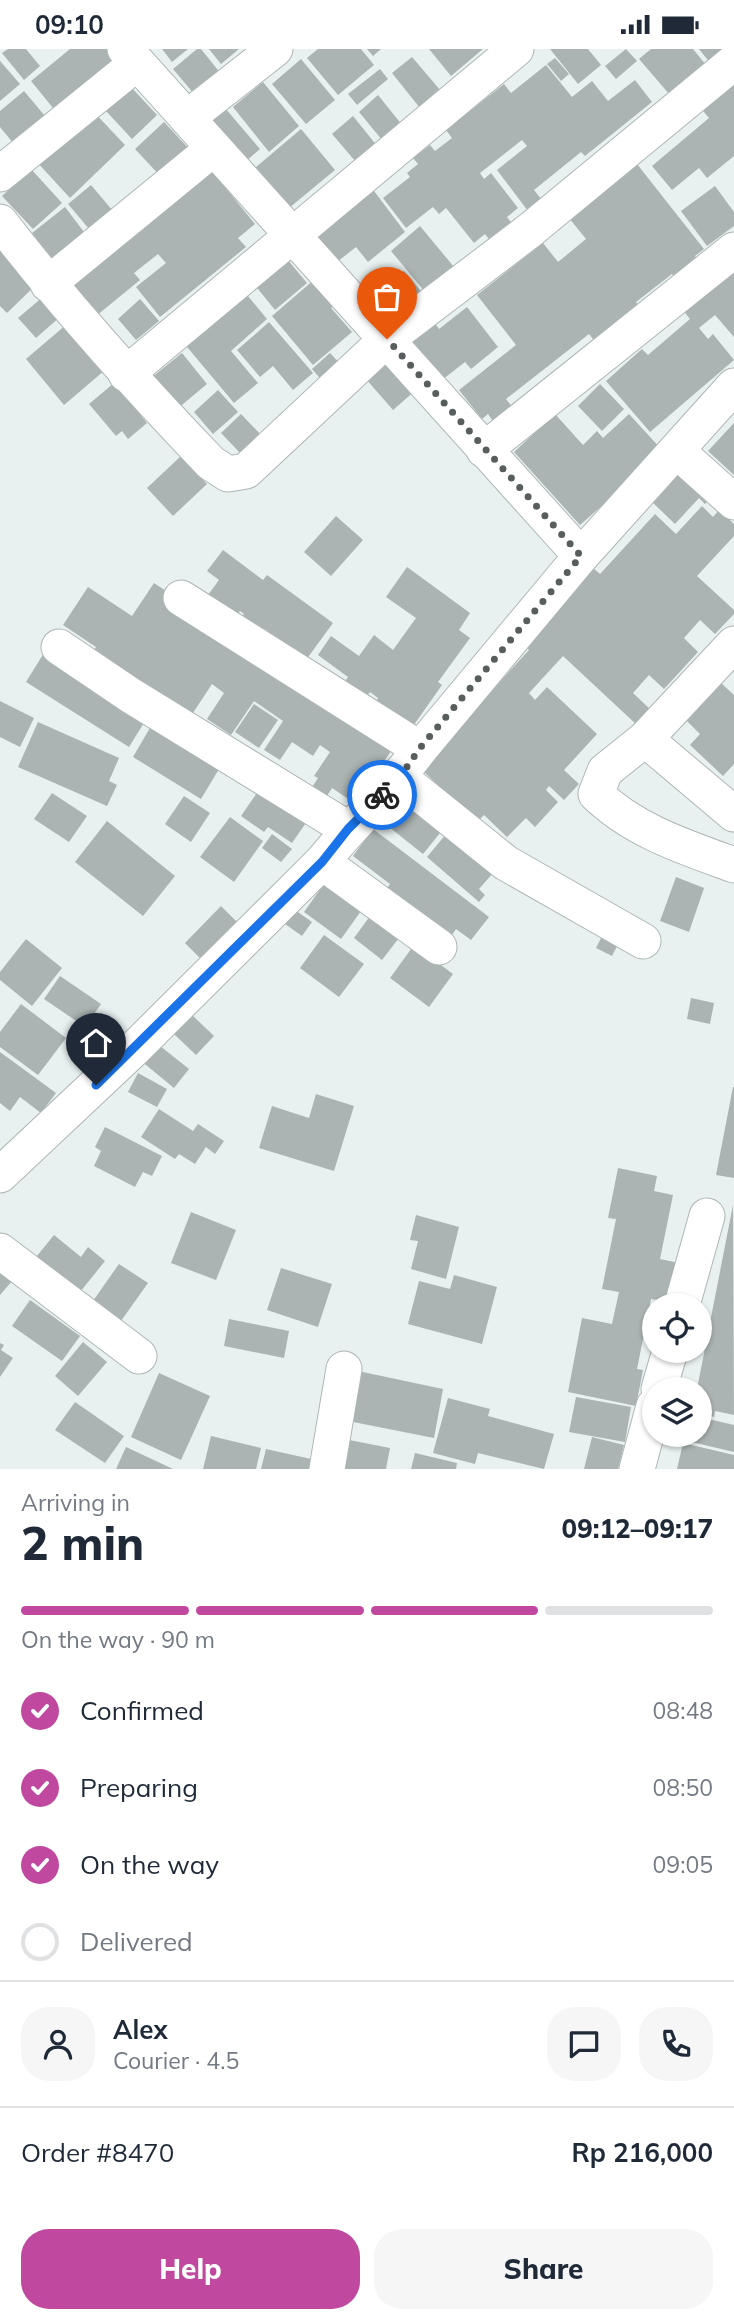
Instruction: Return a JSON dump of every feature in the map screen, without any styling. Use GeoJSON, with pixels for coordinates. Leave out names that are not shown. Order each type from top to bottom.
{"type":"FeatureCollection","features":[{"type":"Feature","properties":{"kind":"street"},"geometry":{"type":"LineString","coordinates":[[187,118],[275,49]]}},
{"type":"Feature","properties":{"kind":"street"},"geometry":{"type":"LineString","coordinates":[[126,374],[516,49]]}},
{"type":"Feature","properties":{"kind":"street"},"geometry":{"type":"LineString","coordinates":[[0,174],[131,56],[581,556]]}},
{"type":"Feature","properties":{"kind":"street"},"geometry":{"type":"LineString","coordinates":[[0,222],[48,284],[126,374],[211,463],[228,474],[246,471],[387,339],[529,231],[734,62]]}},
{"type":"Feature","properties":{"kind":"street"},"geometry":{"type":"LineString","coordinates":[[48,284],[214,148]]}},
{"type":"Feature","properties":{"kind":"street"},"geometry":{"type":"LineString","coordinates":[[484,450],[734,250]]}},
{"type":"Feature","properties":{"kind":"street"},"geometry":{"type":"LineString","coordinates":[[0,1175],[134,1049],[322,862],[348,829],[400,777],[420,748],[581,556],[734,386]]}},
{"type":"Feature","properties":{"kind":"street"},"geometry":{"type":"LineString","coordinates":[[677,451],[734,502]]}},
{"type":"Feature","properties":{"kind":"street"},"geometry":{"type":"LineString","coordinates":[[181,598],[420,748]]}},
{"type":"Feature","properties":{"kind":"street"},"geometry":{"type":"LineString","coordinates":[[734,644],[645,739],[605,771],[596,794],[609,807],[658,837],[734,865]]}},
{"type":"Feature","properties":{"kind":"street"},"geometry":{"type":"LineString","coordinates":[[59,647],[130,695],[348,829]]}},
{"type":"Feature","properties":{"kind":"street"},"geometry":{"type":"LineString","coordinates":[[645,739],[734,814]]}},
{"type":"Feature","properties":{"kind":"street"},"geometry":{"type":"LineString","coordinates":[[400,777],[506,863],[643,941]]}},
{"type":"Feature","properties":{"kind":"street"},"geometry":{"type":"LineString","coordinates":[[322,862],[439,947]]}},
{"type":"Feature","properties":{"kind":"street"},"geometry":{"type":"LineString","coordinates":[[685,1293],[707,1216]]}},
{"type":"Feature","properties":{"kind":"street"},"geometry":{"type":"LineString","coordinates":[[0,1251],[139,1356]]}},
{"type":"Feature","properties":{"kind":"street"},"geometry":{"type":"LineString","coordinates":[[327,1469],[344,1369]]}},
{"type":"Feature","properties":{"kind":"street"},"geometry":{"type":"LineString","coordinates":[[637,1469],[643,1447]]}},
{"type":"Feature","properties":{"kind":"building"},"geometry":{"type":"Polygon","coordinates":[[[8,49],[26,49],[40,66],[24,80],[2,53],[8,49]]]}},
{"type":"Feature","properties":{"kind":"building"},"geometry":{"type":"Polygon","coordinates":[[[70,49],[114,49],[123,60],[58,114],[31,81],[70,49]]]}},
{"type":"Feature","properties":{"kind":"building"},"geometry":{"type":"Polygon","coordinates":[[[162,49],[188,49],[172,62],[162,49]]]}},
{"type":"Feature","properties":{"kind":"building"},"geometry":{"type":"Polygon","coordinates":[[[197,49],[201,49],[221,74],[195,95],[173,69],[197,49]]]}},
{"type":"Feature","properties":{"kind":"building"},"geometry":{"type":"Polygon","coordinates":[[[209,49],[239,49],[221,64],[209,49]]]}},
{"type":"Feature","properties":{"kind":"building"},"geometry":{"type":"Polygon","coordinates":[[[318,49],[361,49],[374,65],[338,95],[307,58],[318,49]]]}},
{"type":"Feature","properties":{"kind":"building"},"geometry":{"type":"Polygon","coordinates":[[[367,49],[381,49],[373,56],[367,49]]]}},
{"type":"Feature","properties":{"kind":"building"},"geometry":{"type":"Polygon","coordinates":[[[429,49],[483,49],[451,76],[429,49]]]}},
{"type":"Feature","properties":{"kind":"building"},"geometry":{"type":"Polygon","coordinates":[[[550,49],[588,49],[601,65],[578,84],[550,49]]]}},
{"type":"Feature","properties":{"kind":"building"},"geometry":{"type":"Polygon","coordinates":[[[626,49],[637,61],[616,79],[605,66],[626,49]]]}},
{"type":"Feature","properties":{"kind":"building"},"geometry":{"type":"Polygon","coordinates":[[[651,49],[693,49],[706,65],[670,95],[639,59],[651,49]]]}},
{"type":"Feature","properties":{"kind":"building"},"geometry":{"type":"Polygon","coordinates":[[[699,49],[730,49],[711,64],[699,49]]]}},
{"type":"Feature","properties":{"kind":"building"},"geometry":{"type":"Polygon","coordinates":[[[412,57],[441,91],[420,108],[392,73],[412,57]]]}},
{"type":"Feature","properties":{"kind":"building"},"geometry":{"type":"Polygon","coordinates":[[[555,58],[569,74],[561,81],[547,64],[555,58]]]}},
{"type":"Feature","properties":{"kind":"building"},"geometry":{"type":"Polygon","coordinates":[[[301,59],[335,100],[306,124],[272,84],[301,59]]]}},
{"type":"Feature","properties":{"kind":"building"},"geometry":{"type":"Polygon","coordinates":[[[0,61],[20,84],[0,101],[0,61]]]}},
{"type":"Feature","properties":{"kind":"building"},"geometry":{"type":"Polygon","coordinates":[[[546,65],[572,97],[592,81],[608,101],[635,80],[652,102],[585,156],[581,152],[534,190],[542,200],[528,211],[497,170],[527,146],[522,140],[480,173],[484,179],[491,173],[518,208],[507,217],[513,225],[491,242],[485,234],[474,243],[446,208],[439,214],[433,207],[406,228],[383,198],[410,177],[407,173],[418,164],[413,158],[430,145],[435,151],[452,138],[446,130],[504,84],[511,93],[546,65]]]}},
{"type":"Feature","properties":{"kind":"building"},"geometry":{"type":"Polygon","coordinates":[[[380,69],[388,79],[357,105],[348,94],[380,69]]]}},
{"type":"Feature","properties":{"kind":"building"},"geometry":{"type":"Polygon","coordinates":[[[734,77],[734,156],[707,178],[699,168],[672,190],[652,166],[709,118],[699,106],[734,77]]]}},
{"type":"Feature","properties":{"kind":"building"},"geometry":{"type":"Polygon","coordinates":[[[263,82],[299,126],[269,152],[233,107],[263,82]]]}},
{"type":"Feature","properties":{"kind":"building"},"geometry":{"type":"Polygon","coordinates":[[[131,87],[157,115],[132,139],[106,111],[131,87]]]}},
{"type":"Feature","properties":{"kind":"building"},"geometry":{"type":"Polygon","coordinates":[[[24,91],[50,122],[18,149],[0,127],[0,111],[24,91]]]}},
{"type":"Feature","properties":{"kind":"building"},"geometry":{"type":"Polygon","coordinates":[[[378,95],[407,131],[387,146],[359,112],[378,95]]]}},
{"type":"Feature","properties":{"kind":"building"},"geometry":{"type":"Polygon","coordinates":[[[225,108],[260,149],[239,167],[205,125],[225,108]]]}},
{"type":"Feature","properties":{"kind":"building"},"geometry":{"type":"Polygon","coordinates":[[[91,109],[125,145],[70,198],[36,161],[91,109]]]}},
{"type":"Feature","properties":{"kind":"building"},"geometry":{"type":"Polygon","coordinates":[[[353,116],[382,152],[362,169],[332,134],[353,116]]]}},
{"type":"Feature","properties":{"kind":"building"},"geometry":{"type":"Polygon","coordinates":[[[164,122],[193,153],[164,180],[135,149],[164,122]]]}},
{"type":"Feature","properties":{"kind":"building"},"geometry":{"type":"Polygon","coordinates":[[[301,129],[335,170],[283,213],[250,172],[301,129]]]}},
{"type":"Feature","properties":{"kind":"building"},"geometry":{"type":"Polygon","coordinates":[[[206,164],[255,224],[238,238],[246,247],[160,317],[136,287],[166,263],[158,254],[134,273],[140,280],[96,316],[70,283],[206,164]]]}},
{"type":"Feature","properties":{"kind":"building"},"geometry":{"type":"Polygon","coordinates":[[[637,164],[704,249],[695,256],[701,265],[683,287],[672,274],[636,302],[644,313],[600,348],[589,334],[506,399],[514,409],[495,424],[488,414],[482,419],[459,390],[516,345],[477,295],[543,243],[558,262],[586,239],[569,218],[637,164]]]}},
{"type":"Feature","properties":{"kind":"building"},"geometry":{"type":"Polygon","coordinates":[[[31,169],[62,203],[33,229],[2,196],[31,169]]]}},
{"type":"Feature","properties":{"kind":"building"},"geometry":{"type":"Polygon","coordinates":[[[91,185],[113,211],[90,230],[68,204],[91,185]]]}},
{"type":"Feature","properties":{"kind":"building"},"geometry":{"type":"Polygon","coordinates":[[[715,186],[734,212],[734,226],[707,246],[681,211],[715,186]]]}},
{"type":"Feature","properties":{"kind":"building"},"geometry":{"type":"Polygon","coordinates":[[[374,191],[405,232],[368,262],[356,247],[332,266],[312,240],[374,191]]]}},
{"type":"Feature","properties":{"kind":"building"},"geometry":{"type":"Polygon","coordinates":[[[65,207],[84,232],[55,262],[32,233],[65,207]]]}},
{"type":"Feature","properties":{"kind":"building"},"geometry":{"type":"Polygon","coordinates":[[[420,226],[454,267],[425,292],[391,251],[420,226]]]}},
{"type":"Feature","properties":{"kind":"building"},"geometry":{"type":"Polygon","coordinates":[[[0,236],[42,279],[7,313],[0,306],[0,236]]]}},
{"type":"Feature","properties":{"kind":"building"},"geometry":{"type":"Polygon","coordinates":[[[281,252],[307,283],[275,310],[250,279],[281,252]]]}},
{"type":"Feature","properties":{"kind":"building"},"geometry":{"type":"Polygon","coordinates":[[[734,257],[734,337],[715,315],[699,328],[708,339],[713,334],[734,360],[650,432],[606,381],[642,349],[648,355],[690,319],[678,304],[734,257]]]}},
{"type":"Feature","properties":{"kind":"building"},"geometry":{"type":"Polygon","coordinates":[[[404,271],[427,298],[386,334],[363,306],[404,271]]]}},
{"type":"Feature","properties":{"kind":"building"},"geometry":{"type":"Polygon","coordinates":[[[315,279],[336,304],[331,308],[352,332],[313,365],[272,316],[315,279]]]}},
{"type":"Feature","properties":{"kind":"building"},"geometry":{"type":"Polygon","coordinates":[[[243,290],[267,319],[231,351],[258,383],[234,403],[182,341],[243,290]]]}},
{"type":"Feature","properties":{"kind":"building"},"geometry":{"type":"Polygon","coordinates":[[[44,296],[61,316],[36,338],[18,318],[44,296]]]}},
{"type":"Feature","properties":{"kind":"building"},"geometry":{"type":"Polygon","coordinates":[[[140,299],[159,321],[136,340],[118,319],[140,299]]]}},
{"type":"Feature","properties":{"kind":"building"},"geometry":{"type":"Polygon","coordinates":[[[467,307],[498,347],[471,369],[465,362],[437,384],[406,344],[434,322],[439,329],[467,307]]]}},
{"type":"Feature","properties":{"kind":"building"},"geometry":{"type":"Polygon","coordinates":[[[269,322],[313,373],[293,390],[273,366],[260,377],[237,350],[269,322]]]}},
{"type":"Feature","properties":{"kind":"building"},"geometry":{"type":"Polygon","coordinates":[[[67,324],[105,370],[64,405],[26,359],[67,324]]]}},
{"type":"Feature","properties":{"kind":"building"},"geometry":{"type":"Polygon","coordinates":[[[182,353],[207,384],[177,409],[151,378],[182,353]]]}},
{"type":"Feature","properties":{"kind":"building"},"geometry":{"type":"Polygon","coordinates":[[[330,353],[344,368],[326,385],[312,369],[330,353]]]}},
{"type":"Feature","properties":{"kind":"building"},"geometry":{"type":"Polygon","coordinates":[[[390,358],[417,389],[393,410],[366,379],[390,358]]]}},
{"type":"Feature","properties":{"kind":"building"},"geometry":{"type":"Polygon","coordinates":[[[114,383],[147,423],[128,439],[122,431],[116,436],[89,404],[114,383]]]}},
{"type":"Feature","properties":{"kind":"building"},"geometry":{"type":"Polygon","coordinates":[[[600,384],[624,409],[602,431],[578,406],[600,384]]]}},
{"type":"Feature","properties":{"kind":"building"},"geometry":{"type":"Polygon","coordinates":[[[218,390],[238,412],[213,434],[194,412],[218,390]]]}},
{"type":"Feature","properties":{"kind":"building"},"geometry":{"type":"Polygon","coordinates":[[[241,414],[263,437],[243,456],[221,433],[241,414]]]}},
{"type":"Feature","properties":{"kind":"building"},"geometry":{"type":"Polygon","coordinates":[[[555,414],[583,445],[597,431],[603,438],[629,414],[662,450],[609,508],[605,503],[580,525],[514,452],[555,414]]]}},
{"type":"Feature","properties":{"kind":"building"},"geometry":{"type":"Polygon","coordinates":[[[734,423],[734,475],[708,451],[734,423]]]}},
{"type":"Feature","properties":{"kind":"building"},"geometry":{"type":"Polygon","coordinates":[[[181,456],[207,484],[173,516],[147,488],[181,456]]]}},
{"type":"Feature","properties":{"kind":"building"},"geometry":{"type":"Polygon","coordinates":[[[684,463],[715,493],[705,504],[699,498],[675,524],[650,500],[684,463]]]}},
{"type":"Feature","properties":{"kind":"building"},"geometry":{"type":"Polygon","coordinates":[[[702,506],[713,517],[719,510],[734,524],[734,536],[697,576],[734,610],[734,614],[715,634],[700,620],[684,638],[698,652],[664,689],[649,675],[633,693],[652,711],[638,726],[563,656],[529,693],[535,700],[547,687],[597,734],[564,770],[579,784],[564,800],[549,786],[546,790],[558,802],[535,827],[526,818],[507,837],[484,815],[477,822],[422,770],[529,650],[523,643],[593,568],[600,574],[655,514],[676,534],[702,506]]]}},
{"type":"Feature","properties":{"kind":"building"},"geometry":{"type":"Polygon","coordinates":[[[336,516],[363,540],[331,576],[304,552],[336,516]]]}},
{"type":"Feature","properties":{"kind":"building"},"geometry":{"type":"Polygon","coordinates":[[[223,550],[263,580],[267,575],[333,623],[306,660],[265,629],[259,636],[238,621],[244,614],[240,611],[233,620],[205,599],[219,580],[207,571],[223,550]]]}},
{"type":"Feature","properties":{"kind":"building"},"geometry":{"type":"Polygon","coordinates":[[[407,567],[470,613],[459,630],[470,638],[438,682],[442,685],[411,729],[375,703],[378,698],[370,692],[362,703],[341,687],[348,677],[318,655],[331,636],[359,656],[374,635],[393,650],[416,618],[386,597],[407,567]]]}},
{"type":"Feature","properties":{"kind":"building"},"geometry":{"type":"Polygon","coordinates":[[[154,583],[396,744],[378,770],[368,764],[347,798],[332,788],[323,802],[309,792],[318,778],[314,776],[330,752],[320,745],[313,756],[292,742],[280,760],[264,750],[283,721],[254,701],[231,735],[207,719],[224,693],[212,684],[189,719],[91,655],[96,647],[63,625],[88,587],[132,616],[154,583]]]}},
{"type":"Feature","properties":{"kind":"building"},"geometry":{"type":"Polygon","coordinates":[[[47,648],[150,713],[129,747],[26,682],[47,648]]]}},
{"type":"Feature","properties":{"kind":"building"},"geometry":{"type":"Polygon","coordinates":[[[721,683],[734,695],[734,764],[723,776],[690,745],[700,734],[687,721],[721,683]]]}},
{"type":"Feature","properties":{"kind":"building"},"geometry":{"type":"Polygon","coordinates":[[[0,701],[34,718],[20,747],[0,737],[0,701]]]}},
{"type":"Feature","properties":{"kind":"building"},"geometry":{"type":"Polygon","coordinates":[[[254,704],[278,720],[259,748],[235,732],[254,704]]]}},
{"type":"Feature","properties":{"kind":"building"},"geometry":{"type":"Polygon","coordinates":[[[154,721],[222,764],[201,799],[133,757],[154,721]]]}},
{"type":"Feature","properties":{"kind":"building"},"geometry":{"type":"Polygon","coordinates":[[[38,722],[119,758],[109,781],[117,785],[107,806],[18,767],[38,722]]]}},
{"type":"Feature","properties":{"kind":"building"},"geometry":{"type":"Polygon","coordinates":[[[265,781],[308,820],[292,843],[268,827],[264,832],[241,816],[265,781]]]}},
{"type":"Feature","properties":{"kind":"building"},"geometry":{"type":"Polygon","coordinates":[[[404,787],[449,822],[423,854],[379,819],[404,787]]]}},
{"type":"Feature","properties":{"kind":"building"},"geometry":{"type":"Polygon","coordinates":[[[52,793],[87,816],[69,842],[34,819],[52,793]]]}},
{"type":"Feature","properties":{"kind":"building"},"geometry":{"type":"Polygon","coordinates":[[[184,796],[210,813],[191,842],[165,824],[184,796]]]}},
{"type":"Feature","properties":{"kind":"building"},"geometry":{"type":"Polygon","coordinates":[[[230,817],[263,841],[234,882],[200,857],[230,817]]]}},
{"type":"Feature","properties":{"kind":"building"},"geometry":{"type":"Polygon","coordinates":[[[107,821],[175,876],[143,916],[75,862],[107,821]]]}},
{"type":"Feature","properties":{"kind":"building"},"geometry":{"type":"Polygon","coordinates":[[[373,829],[489,917],[471,940],[456,929],[446,944],[382,895],[390,884],[353,856],[373,829]]]}},
{"type":"Feature","properties":{"kind":"building"},"geometry":{"type":"Polygon","coordinates":[[[447,833],[493,873],[479,889],[485,895],[479,902],[427,857],[447,833]]]}},
{"type":"Feature","properties":{"kind":"building"},"geometry":{"type":"Polygon","coordinates":[[[272,834],[292,849],[281,862],[262,848],[272,834]]]}},
{"type":"Feature","properties":{"kind":"building"},"geometry":{"type":"Polygon","coordinates":[[[676,877],[704,888],[689,932],[660,921],[676,877]]]}},
{"type":"Feature","properties":{"kind":"building"},"geometry":{"type":"Polygon","coordinates":[[[324,884],[361,911],[341,939],[304,912],[324,884]]]}},
{"type":"Feature","properties":{"kind":"building"},"geometry":{"type":"Polygon","coordinates":[[[221,906],[241,926],[222,946],[217,941],[200,958],[185,943],[221,906]]]}},
{"type":"Feature","properties":{"kind":"building"},"geometry":{"type":"Polygon","coordinates":[[[295,910],[312,922],[302,936],[285,924],[295,910]]]}},
{"type":"Feature","properties":{"kind":"building"},"geometry":{"type":"Polygon","coordinates":[[[373,912],[402,934],[382,960],[354,938],[373,912]]]}},
{"type":"Feature","properties":{"kind":"building"},"geometry":{"type":"Polygon","coordinates":[[[604,932],[620,940],[612,956],[596,948],[604,932]]]}},
{"type":"Feature","properties":{"kind":"building"},"geometry":{"type":"Polygon","coordinates":[[[324,935],[364,964],[339,997],[300,968],[324,935]]]}},
{"type":"Feature","properties":{"kind":"building"},"geometry":{"type":"Polygon","coordinates":[[[26,939],[62,968],[32,1006],[0,980],[0,972],[26,939]]]}},
{"type":"Feature","properties":{"kind":"building"},"geometry":{"type":"Polygon","coordinates":[[[414,945],[453,974],[429,1007],[390,978],[414,945]]]}},
{"type":"Feature","properties":{"kind":"building"},"geometry":{"type":"Polygon","coordinates":[[[60,976],[101,1004],[85,1027],[44,999],[60,976]]]}},
{"type":"Feature","properties":{"kind":"building"},"geometry":{"type":"Polygon","coordinates":[[[691,998],[714,1003],[710,1024],[687,1019],[691,998]]]}},
{"type":"Feature","properties":{"kind":"building"},"geometry":{"type":"Polygon","coordinates":[[[21,1004],[66,1038],[38,1075],[0,1047],[0,1032],[21,1004]]]}},
{"type":"Feature","properties":{"kind":"building"},"geometry":{"type":"Polygon","coordinates":[[[192,1015],[214,1036],[196,1055],[174,1034],[192,1015]]]}},
{"type":"Feature","properties":{"kind":"building"},"geometry":{"type":"Polygon","coordinates":[[[155,1042],[189,1069],[174,1088],[140,1060],[155,1042]]]}},
{"type":"Feature","properties":{"kind":"building"},"geometry":{"type":"Polygon","coordinates":[[[0,1052],[56,1093],[41,1113],[20,1097],[10,1111],[0,1103],[0,1052]]]}},
{"type":"Feature","properties":{"kind":"building"},"geometry":{"type":"Polygon","coordinates":[[[138,1073],[167,1089],[157,1107],[128,1092],[138,1073]]]}},
{"type":"Feature","properties":{"kind":"building"},"geometry":{"type":"Polygon","coordinates":[[[734,1087],[734,1178],[716,1175],[734,1087]]]}},
{"type":"Feature","properties":{"kind":"building"},"geometry":{"type":"Polygon","coordinates":[[[316,1094],[354,1106],[334,1171],[259,1148],[272,1106],[309,1118],[316,1094]]]}},
{"type":"Feature","properties":{"kind":"building"},"geometry":{"type":"Polygon","coordinates":[[[159,1109],[193,1131],[198,1124],[224,1141],[215,1154],[206,1147],[195,1164],[179,1154],[175,1159],[141,1137],[159,1109]]]}},
{"type":"Feature","properties":{"kind":"building"},"geometry":{"type":"Polygon","coordinates":[[[105,1127],[162,1156],[152,1176],[143,1172],[135,1187],[94,1166],[101,1151],[95,1147],[105,1127]]]}},
{"type":"Feature","properties":{"kind":"building"},"geometry":{"type":"Polygon","coordinates":[[[618,1168],[657,1176],[654,1191],[673,1195],[660,1259],[679,1263],[673,1293],[642,1293],[642,1344],[637,1369],[643,1370],[636,1406],[568,1392],[582,1318],[612,1324],[619,1292],[602,1289],[616,1219],[608,1218],[618,1168]]]}},
{"type":"Feature","properties":{"kind":"building"},"geometry":{"type":"Polygon","coordinates":[[[733,1205],[734,1415],[715,1411],[712,1417],[712,1377],[699,1377],[702,1363],[712,1363],[712,1312],[733,1205]]]}},
{"type":"Feature","properties":{"kind":"building"},"geometry":{"type":"Polygon","coordinates":[[[191,1212],[236,1230],[216,1280],[171,1263],[191,1212]]]}},
{"type":"Feature","properties":{"kind":"building"},"geometry":{"type":"Polygon","coordinates":[[[416,1215],[459,1227],[446,1279],[411,1269],[418,1241],[410,1240],[416,1215]]]}},
{"type":"Feature","properties":{"kind":"building"},"geometry":{"type":"Polygon","coordinates":[[[54,1235],[81,1257],[88,1247],[105,1261],[76,1297],[33,1261],[54,1235]]]}},
{"type":"Feature","properties":{"kind":"building"},"geometry":{"type":"Polygon","coordinates":[[[119,1264],[148,1283],[116,1328],[88,1308],[119,1264]]]}},
{"type":"Feature","properties":{"kind":"building"},"geometry":{"type":"Polygon","coordinates":[[[281,1268],[332,1284],[318,1327],[267,1310],[281,1268]]]}},
{"type":"Feature","properties":{"kind":"building"},"geometry":{"type":"Polygon","coordinates":[[[0,1269],[13,1280],[0,1295],[0,1269]]]}},
{"type":"Feature","properties":{"kind":"building"},"geometry":{"type":"Polygon","coordinates":[[[454,1275],[497,1287],[482,1344],[408,1324],[419,1281],[450,1289],[454,1275]]]}},
{"type":"Feature","properties":{"kind":"building"},"geometry":{"type":"Polygon","coordinates":[[[30,1300],[80,1336],[62,1361],[12,1326],[30,1300]]]}},
{"type":"Feature","properties":{"kind":"building"},"geometry":{"type":"Polygon","coordinates":[[[229,1319],[289,1331],[284,1358],[224,1346],[229,1319]]]}},
{"type":"Feature","properties":{"kind":"building"},"geometry":{"type":"Polygon","coordinates":[[[83,1342],[107,1362],[78,1396],[55,1376],[83,1342]]]}},
{"type":"Feature","properties":{"kind":"building"},"geometry":{"type":"Polygon","coordinates":[[[0,1343],[4,1345],[1,1350],[13,1358],[0,1377],[0,1343]]]}},
{"type":"Feature","properties":{"kind":"building"},"geometry":{"type":"Polygon","coordinates":[[[358,1371],[443,1389],[434,1438],[348,1421],[358,1371]]]}},
{"type":"Feature","properties":{"kind":"building"},"geometry":{"type":"Polygon","coordinates":[[[159,1373],[210,1396],[181,1460],[131,1437],[159,1373]]]}},
{"type":"Feature","properties":{"kind":"building"},"geometry":{"type":"Polygon","coordinates":[[[576,1397],[631,1407],[625,1442],[569,1432],[576,1397]]]}},
{"type":"Feature","properties":{"kind":"building"},"geometry":{"type":"Polygon","coordinates":[[[448,1398],[490,1409],[488,1416],[554,1434],[544,1469],[478,1453],[475,1464],[433,1453],[448,1398]]]}},
{"type":"Feature","properties":{"kind":"building"},"geometry":{"type":"Polygon","coordinates":[[[75,1402],[124,1436],[105,1463],[55,1430],[75,1402]]]}},
{"type":"Feature","properties":{"kind":"building"},"geometry":{"type":"Polygon","coordinates":[[[712,1420],[734,1425],[734,1452],[712,1447],[712,1420]]]}},
{"type":"Feature","properties":{"kind":"building"},"geometry":{"type":"Polygon","coordinates":[[[211,1436],[261,1448],[256,1469],[203,1469],[211,1436]]]}},
{"type":"Feature","properties":{"kind":"building"},"geometry":{"type":"Polygon","coordinates":[[[592,1437],[624,1445],[618,1469],[584,1469],[592,1437]]]}},
{"type":"Feature","properties":{"kind":"building"},"geometry":{"type":"Polygon","coordinates":[[[344,1439],[390,1448],[386,1469],[339,1469],[344,1439]]]}},
{"type":"Feature","properties":{"kind":"building"},"geometry":{"type":"Polygon","coordinates":[[[126,1447],[173,1469],[116,1469],[126,1447]]]}},
{"type":"Feature","properties":{"kind":"building"},"geometry":{"type":"Polygon","coordinates":[[[682,1447],[700,1447],[734,1455],[734,1469],[677,1469],[682,1447]]]}},
{"type":"Feature","properties":{"kind":"building"},"geometry":{"type":"Polygon","coordinates":[[[266,1449],[320,1461],[318,1469],[261,1469],[266,1449]]]}},
{"type":"Feature","properties":{"kind":"building"},"geometry":{"type":"Polygon","coordinates":[[[415,1453],[457,1463],[456,1469],[411,1469],[415,1453]]]}},
{"type":"Feature","properties":{"kind":"way so far"},"geometry":{"type":"LineString","coordinates":[[382,795],[400,777],[420,748],[581,556],[387,339]]}},
{"type":"Feature","properties":{"kind":"route"},"geometry":{"type":"LineString","coordinates":[[96,1085],[322,862],[348,829],[382,795]]}}]}
